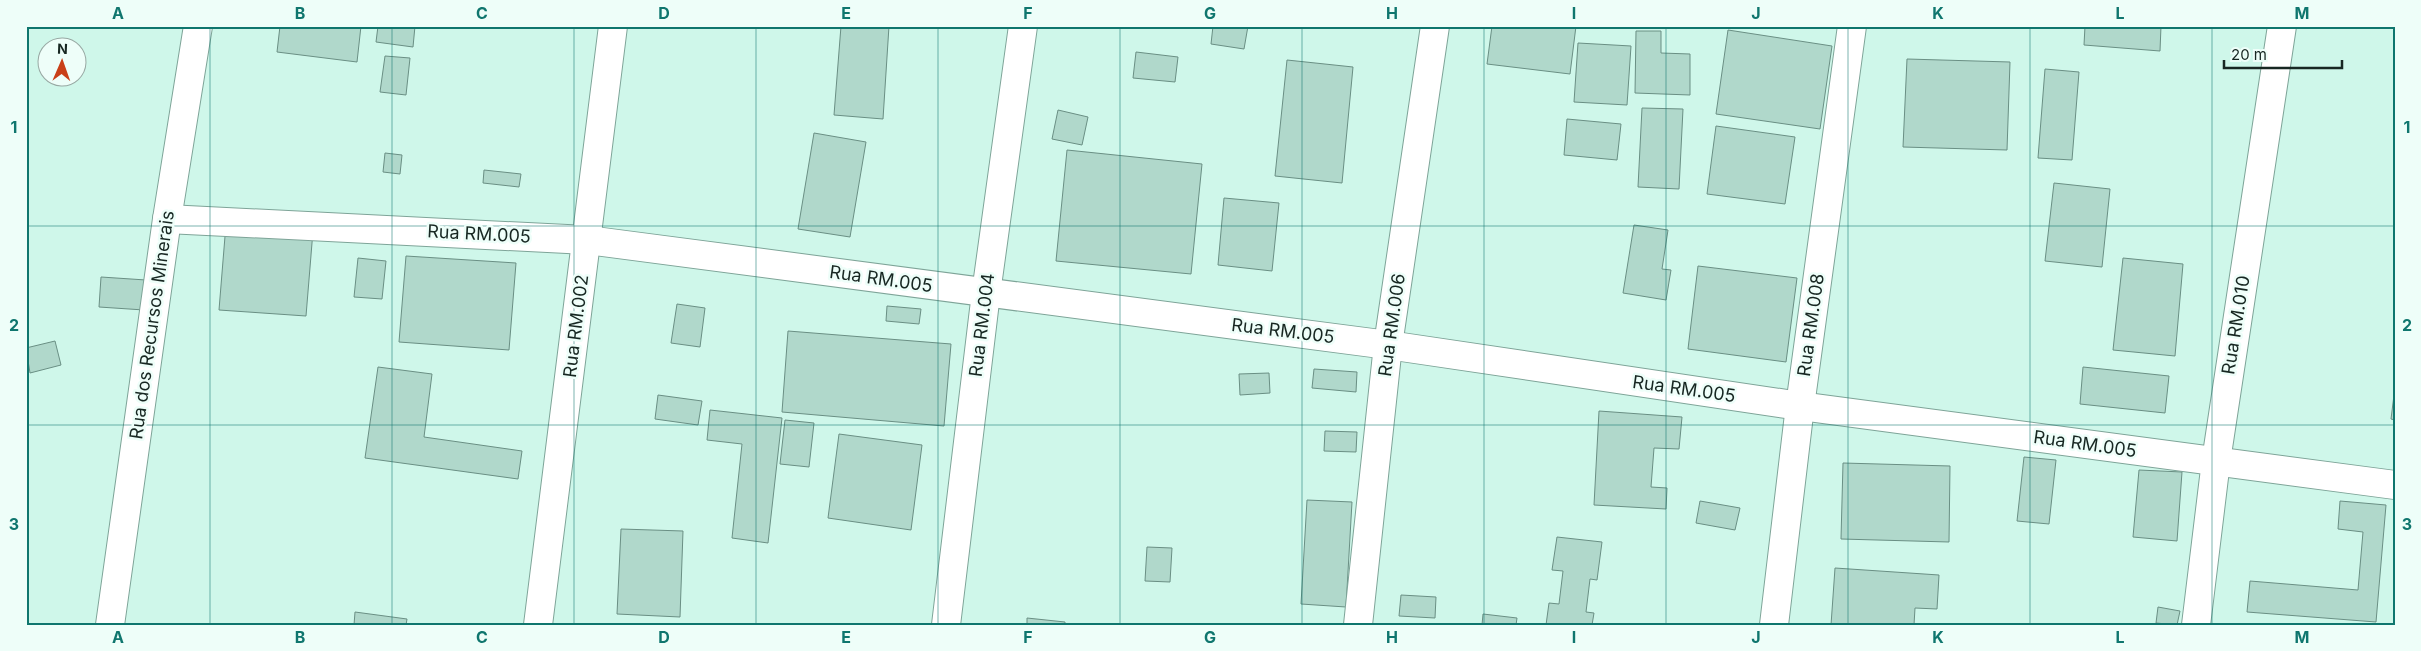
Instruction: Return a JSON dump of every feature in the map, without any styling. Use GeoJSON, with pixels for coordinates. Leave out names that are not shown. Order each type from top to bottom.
{"type":"FeatureCollection","features":[{"type":"Feature","properties":{"kind":"street","name":"Rua dos Recursos Minerais"},"geometry":{"type":"LineString","coordinates":[[110,625],[167,219],[198,26]]}},
{"type":"Feature","properties":{"kind":"street","name":"Rua RM.002"},"geometry":{"type":"LineString","coordinates":[[538,625],[613,26]]}},
{"type":"Feature","properties":{"kind":"street","name":"Rua RM.004"},"geometry":{"type":"LineString","coordinates":[[946,625],[986,293],[1023,26]]}},
{"type":"Feature","properties":{"kind":"street","name":"Rua RM.006"},"geometry":{"type":"LineString","coordinates":[[1358,625],[1388,345],[1435,26]]}},
{"type":"Feature","properties":{"kind":"street","name":"Rua RM.008"},"geometry":{"type":"LineString","coordinates":[[1774,625],[1800,406],[1852,26]]}},
{"type":"Feature","properties":{"kind":"street","name":"Rua RM.010"},"geometry":{"type":"LineString","coordinates":[[2196,625],[2216,461],[2282,26]]}},
{"type":"Feature","properties":{"kind":"street","name":"Rua RM.005"},"geometry":{"type":"LineString","coordinates":[[167,219],[587,240],[1388,345],[1800,406],[2395,485]]}},
{"type":"Feature","properties":{"kind":"building"},"geometry":{"type":"Polygon","coordinates":[[[280,26],[361,26],[357,62],[277,52],[280,26]]]}},
{"type":"Feature","properties":{"kind":"building"},"geometry":{"type":"Polygon","coordinates":[[[378,26],[415,26],[413,47],[376,42],[378,26]]]}},
{"type":"Feature","properties":{"kind":"building"},"geometry":{"type":"Polygon","coordinates":[[[841,26],[889,26],[883,119],[834,115],[841,26]]]}},
{"type":"Feature","properties":{"kind":"building"},"geometry":{"type":"Polygon","coordinates":[[[1213,26],[1248,26],[1244,49],[1211,44],[1213,26]]]}},
{"type":"Feature","properties":{"kind":"building"},"geometry":{"type":"Polygon","coordinates":[[[1492,26],[1576,26],[1570,74],[1487,64],[1492,26]]]}},
{"type":"Feature","properties":{"kind":"building"},"geometry":{"type":"Polygon","coordinates":[[[2085,26],[2161,26],[2160,51],[2084,45],[2085,26]]]}},
{"type":"Feature","properties":{"kind":"building"},"geometry":{"type":"Polygon","coordinates":[[[1728,30],[1832,46],[1820,129],[1716,114],[1728,30]]]}},
{"type":"Feature","properties":{"kind":"building"},"geometry":{"type":"Polygon","coordinates":[[[1636,31],[1661,31],[1661,53],[1690,54],[1690,95],[1635,93],[1636,31]]]}},
{"type":"Feature","properties":{"kind":"building"},"geometry":{"type":"Polygon","coordinates":[[[1578,43],[1631,46],[1627,105],[1574,102],[1578,43]]]}},
{"type":"Feature","properties":{"kind":"building"},"geometry":{"type":"Polygon","coordinates":[[[1136,52],[1178,57],[1175,82],[1133,78],[1136,52]]]}},
{"type":"Feature","properties":{"kind":"building"},"geometry":{"type":"Polygon","coordinates":[[[385,56],[410,58],[406,95],[380,92],[385,56]]]}},
{"type":"Feature","properties":{"kind":"building"},"geometry":{"type":"Polygon","coordinates":[[[1907,59],[2010,62],[2007,150],[1903,147],[1907,59]]]}},
{"type":"Feature","properties":{"kind":"building"},"geometry":{"type":"Polygon","coordinates":[[[1287,60],[1353,67],[1342,183],[1275,176],[1287,60]]]}},
{"type":"Feature","properties":{"kind":"building"},"geometry":{"type":"Polygon","coordinates":[[[2045,69],[2079,72],[2072,160],[2038,158],[2045,69]]]}},
{"type":"Feature","properties":{"kind":"building"},"geometry":{"type":"Polygon","coordinates":[[[1642,108],[1683,109],[1679,189],[1638,187],[1642,108]]]}},
{"type":"Feature","properties":{"kind":"building"},"geometry":{"type":"Polygon","coordinates":[[[1058,110],[1088,117],[1082,145],[1052,139],[1058,110]]]}},
{"type":"Feature","properties":{"kind":"building"},"geometry":{"type":"Polygon","coordinates":[[[1567,119],[1621,124],[1617,160],[1564,155],[1567,119]]]}},
{"type":"Feature","properties":{"kind":"building"},"geometry":{"type":"Polygon","coordinates":[[[1716,126],[1795,137],[1785,204],[1707,194],[1716,126]]]}},
{"type":"Feature","properties":{"kind":"building"},"geometry":{"type":"Polygon","coordinates":[[[814,133],[866,142],[850,237],[798,229],[814,133]]]}},
{"type":"Feature","properties":{"kind":"building"},"geometry":{"type":"Polygon","coordinates":[[[1067,150],[1202,164],[1191,274],[1056,261],[1067,150]]]}},
{"type":"Feature","properties":{"kind":"building"},"geometry":{"type":"Polygon","coordinates":[[[385,153],[402,155],[400,174],[383,172],[385,153]]]}},
{"type":"Feature","properties":{"kind":"building"},"geometry":{"type":"Polygon","coordinates":[[[484,170],[521,174],[519,187],[483,183],[484,170]]]}},
{"type":"Feature","properties":{"kind":"building"},"geometry":{"type":"Polygon","coordinates":[[[2054,183],[2110,189],[2102,267],[2045,261],[2054,183]]]}},
{"type":"Feature","properties":{"kind":"building"},"geometry":{"type":"Polygon","coordinates":[[[1224,198],[1279,203],[1272,271],[1218,265],[1224,198]]]}},
{"type":"Feature","properties":{"kind":"building"},"geometry":{"type":"Polygon","coordinates":[[[226,224],[313,231],[306,316],[219,310],[226,224]]]}},
{"type":"Feature","properties":{"kind":"building"},"geometry":{"type":"Polygon","coordinates":[[[1634,225],[1668,230],[1662,269],[1671,270],[1666,300],[1623,293],[1634,225]]]}},
{"type":"Feature","properties":{"kind":"building"},"geometry":{"type":"Polygon","coordinates":[[[406,256],[516,263],[509,350],[399,342],[406,256]]]}},
{"type":"Feature","properties":{"kind":"building"},"geometry":{"type":"Polygon","coordinates":[[[358,258],[386,261],[382,299],[354,297],[358,258]]]}},
{"type":"Feature","properties":{"kind":"building"},"geometry":{"type":"Polygon","coordinates":[[[2123,258],[2183,264],[2175,356],[2113,350],[2123,258]]]}},
{"type":"Feature","properties":{"kind":"building"},"geometry":{"type":"Polygon","coordinates":[[[1698,266],[1797,278],[1786,362],[1688,349],[1698,266]]]}},
{"type":"Feature","properties":{"kind":"building"},"geometry":{"type":"Polygon","coordinates":[[[101,277],[146,280],[144,310],[99,307],[101,277]]]}},
{"type":"Feature","properties":{"kind":"building"},"geometry":{"type":"Polygon","coordinates":[[[677,304],[705,308],[700,347],[671,343],[677,304]]]}},
{"type":"Feature","properties":{"kind":"building"},"geometry":{"type":"Polygon","coordinates":[[[887,306],[921,309],[919,324],[886,321],[887,306]]]}},
{"type":"Feature","properties":{"kind":"building"},"geometry":{"type":"Polygon","coordinates":[[[788,331],[951,344],[944,426],[782,412],[788,331]]]}},
{"type":"Feature","properties":{"kind":"building"},"geometry":{"type":"Polygon","coordinates":[[[55,341],[61,365],[30,373],[26,348],[55,341]]]}},
{"type":"Feature","properties":{"kind":"building"},"geometry":{"type":"Polygon","coordinates":[[[378,367],[432,374],[424,437],[522,451],[518,479],[365,458],[378,367]]]}},
{"type":"Feature","properties":{"kind":"building"},"geometry":{"type":"Polygon","coordinates":[[[2083,367],[2169,376],[2165,413],[2080,404],[2083,367]]]}},
{"type":"Feature","properties":{"kind":"building"},"geometry":{"type":"Polygon","coordinates":[[[1314,369],[1357,372],[1356,392],[1312,388],[1314,369]]]}},
{"type":"Feature","properties":{"kind":"building"},"geometry":{"type":"Polygon","coordinates":[[[1269,373],[1270,393],[1240,395],[1239,374],[1269,373]]]}},
{"type":"Feature","properties":{"kind":"building"},"geometry":{"type":"Polygon","coordinates":[[[2395,387],[2395,420],[2391,419],[2395,387]]]}},
{"type":"Feature","properties":{"kind":"building"},"geometry":{"type":"Polygon","coordinates":[[[658,395],[702,401],[698,425],[655,419],[658,395]]]}},
{"type":"Feature","properties":{"kind":"building"},"geometry":{"type":"Polygon","coordinates":[[[710,410],[782,418],[768,543],[732,538],[742,444],[707,440],[710,410]]]}},
{"type":"Feature","properties":{"kind":"building"},"geometry":{"type":"Polygon","coordinates":[[[1599,411],[1682,417],[1679,449],[1654,448],[1651,487],[1667,488],[1666,509],[1594,505],[1599,411]]]}},
{"type":"Feature","properties":{"kind":"building"},"geometry":{"type":"Polygon","coordinates":[[[785,420],[814,423],[809,467],[780,464],[785,420]]]}},
{"type":"Feature","properties":{"kind":"building"},"geometry":{"type":"Polygon","coordinates":[[[1325,431],[1357,432],[1356,452],[1324,451],[1325,431]]]}},
{"type":"Feature","properties":{"kind":"building"},"geometry":{"type":"Polygon","coordinates":[[[839,434],[922,445],[911,530],[828,518],[839,434]]]}},
{"type":"Feature","properties":{"kind":"building"},"geometry":{"type":"Polygon","coordinates":[[[2024,457],[2056,460],[2049,524],[2017,521],[2024,457]]]}},
{"type":"Feature","properties":{"kind":"building"},"geometry":{"type":"Polygon","coordinates":[[[1843,463],[1950,466],[1949,542],[1841,539],[1843,463]]]}},
{"type":"Feature","properties":{"kind":"building"},"geometry":{"type":"Polygon","coordinates":[[[2139,470],[2182,472],[2177,541],[2133,537],[2139,470]]]}},
{"type":"Feature","properties":{"kind":"building"},"geometry":{"type":"Polygon","coordinates":[[[1307,500],[1352,502],[1346,607],[1301,604],[1307,500]]]}},
{"type":"Feature","properties":{"kind":"building"},"geometry":{"type":"Polygon","coordinates":[[[1700,501],[1740,508],[1735,530],[1696,523],[1700,501]]]}},
{"type":"Feature","properties":{"kind":"building"},"geometry":{"type":"Polygon","coordinates":[[[2340,501],[2386,505],[2376,622],[2247,612],[2250,581],[2358,590],[2363,532],[2338,529],[2340,501]]]}},
{"type":"Feature","properties":{"kind":"building"},"geometry":{"type":"Polygon","coordinates":[[[621,529],[683,531],[680,617],[617,614],[621,529]]]}},
{"type":"Feature","properties":{"kind":"building"},"geometry":{"type":"Polygon","coordinates":[[[1557,537],[1602,542],[1597,580],[1590,579],[1586,612],[1594,613],[1592,625],[1546,625],[1549,603],[1559,604],[1563,571],[1552,570],[1557,537]]]}},
{"type":"Feature","properties":{"kind":"building"},"geometry":{"type":"Polygon","coordinates":[[[1147,547],[1172,548],[1170,582],[1145,581],[1147,547]]]}},
{"type":"Feature","properties":{"kind":"building"},"geometry":{"type":"Polygon","coordinates":[[[1835,568],[1939,575],[1937,609],[1915,608],[1914,625],[1831,625],[1835,568]]]}},
{"type":"Feature","properties":{"kind":"building"},"geometry":{"type":"Polygon","coordinates":[[[1401,595],[1436,597],[1435,618],[1399,616],[1401,595]]]}},
{"type":"Feature","properties":{"kind":"building"},"geometry":{"type":"Polygon","coordinates":[[[2158,607],[2180,611],[2177,625],[2156,623],[2158,607]]]}},
{"type":"Feature","properties":{"kind":"building"},"geometry":{"type":"Polygon","coordinates":[[[355,612],[407,619],[406,625],[354,625],[355,612]]]}},
{"type":"Feature","properties":{"kind":"building"},"geometry":{"type":"Polygon","coordinates":[[[1483,614],[1517,618],[1516,625],[1482,625],[1483,614]]]}},
{"type":"Feature","properties":{"kind":"building"},"geometry":{"type":"Polygon","coordinates":[[[1027,618],[1065,622],[1065,625],[1027,625],[1027,618]]]}}]}
